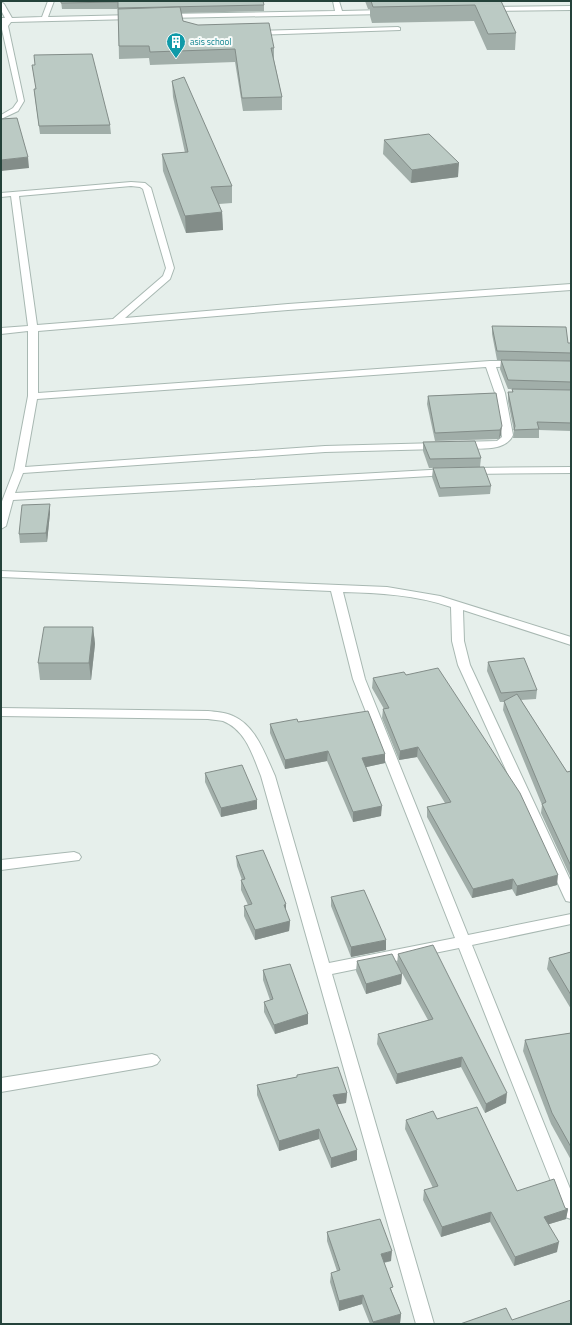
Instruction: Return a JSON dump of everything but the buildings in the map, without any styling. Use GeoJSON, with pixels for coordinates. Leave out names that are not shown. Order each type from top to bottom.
{"type":"FeatureCollection","features":[{"type":"Feature","properties":{"kind":"street"},"geometry":{"type":"LineString","coordinates":[[45,18],[51,1]]}},
{"type":"Feature","properties":{"kind":"street"},"geometry":{"type":"LineString","coordinates":[[336,1],[339,13]]}},
{"type":"Feature","properties":{"kind":"street"},"geometry":{"type":"LineString","coordinates":[[1,4],[9,19]]}},
{"type":"Feature","properties":{"kind":"street"},"geometry":{"type":"LineString","coordinates":[[483,10],[570,9]]}},
{"type":"Feature","properties":{"kind":"street"},"geometry":{"type":"LineString","coordinates":[[162,16],[391,12]]}},
{"type":"Feature","properties":{"kind":"street"},"geometry":{"type":"LineString","coordinates":[[1,117],[19,107],[21,101],[2,22],[9,19],[138,16]]}},
{"type":"Feature","properties":{"kind":"street"},"geometry":{"type":"LineString","coordinates":[[186,16],[186,24]]}},
{"type":"Feature","properties":{"kind":"street"},"geometry":{"type":"LineString","coordinates":[[251,34],[398,28]]}},
{"type":"Feature","properties":{"kind":"street"},"geometry":{"type":"LineString","coordinates":[[1,195],[131,184],[142,185],[147,188],[170,268],[167,277],[115,322]]}},
{"type":"Feature","properties":{"kind":"street"},"geometry":{"type":"LineString","coordinates":[[1,526],[8,497],[19,470],[33,396],[33,329],[15,194]]}},
{"type":"Feature","properties":{"kind":"street"},"geometry":{"type":"LineString","coordinates":[[1,331],[288,307],[571,287]]}},
{"type":"Feature","properties":{"kind":"street"},"geometry":{"type":"LineString","coordinates":[[538,289],[571,296]]}},
{"type":"Feature","properties":{"kind":"street"},"geometry":{"type":"LineString","coordinates":[[33,396],[490,364],[527,365]]}},
{"type":"Feature","properties":{"kind":"street"},"geometry":{"type":"LineString","coordinates":[[19,470],[325,449],[498,444],[504,442],[508,435],[504,393],[490,364]]}},
{"type":"Feature","properties":{"kind":"street"},"geometry":{"type":"LineString","coordinates":[[8,497],[439,472],[571,470]]}},
{"type":"Feature","properties":{"kind":"street"},"geometry":{"type":"LineString","coordinates":[[1,574],[387,590],[436,598],[571,641]]}},
{"type":"Feature","properties":{"kind":"street"},"geometry":{"type":"LineString","coordinates":[[336,587],[359,679],[571,1212]]}},
{"type":"Feature","properties":{"kind":"street"},"geometry":{"type":"LineString","coordinates":[[457,604],[458,641],[464,664],[571,897]]}},
{"type":"Feature","properties":{"kind":"street"},"geometry":{"type":"LineString","coordinates":[[1,712],[208,715],[226,717],[242,726],[250,738],[268,776],[425,1324]]}},
{"type":"Feature","properties":{"kind":"street"},"geometry":{"type":"LineString","coordinates":[[1,865],[74,857]]}},
{"type":"Feature","properties":{"kind":"street"},"geometry":{"type":"LineString","coordinates":[[324,970],[571,919]]}},
{"type":"Feature","properties":{"kind":"street"},"geometry":{"type":"LineString","coordinates":[[1,1085],[152,1060]]}},
{"type":"Feature","properties":{"kind":"place","name":"asis school"},"geometry":{"type":"Point","coordinates":[176,59]}}]}
